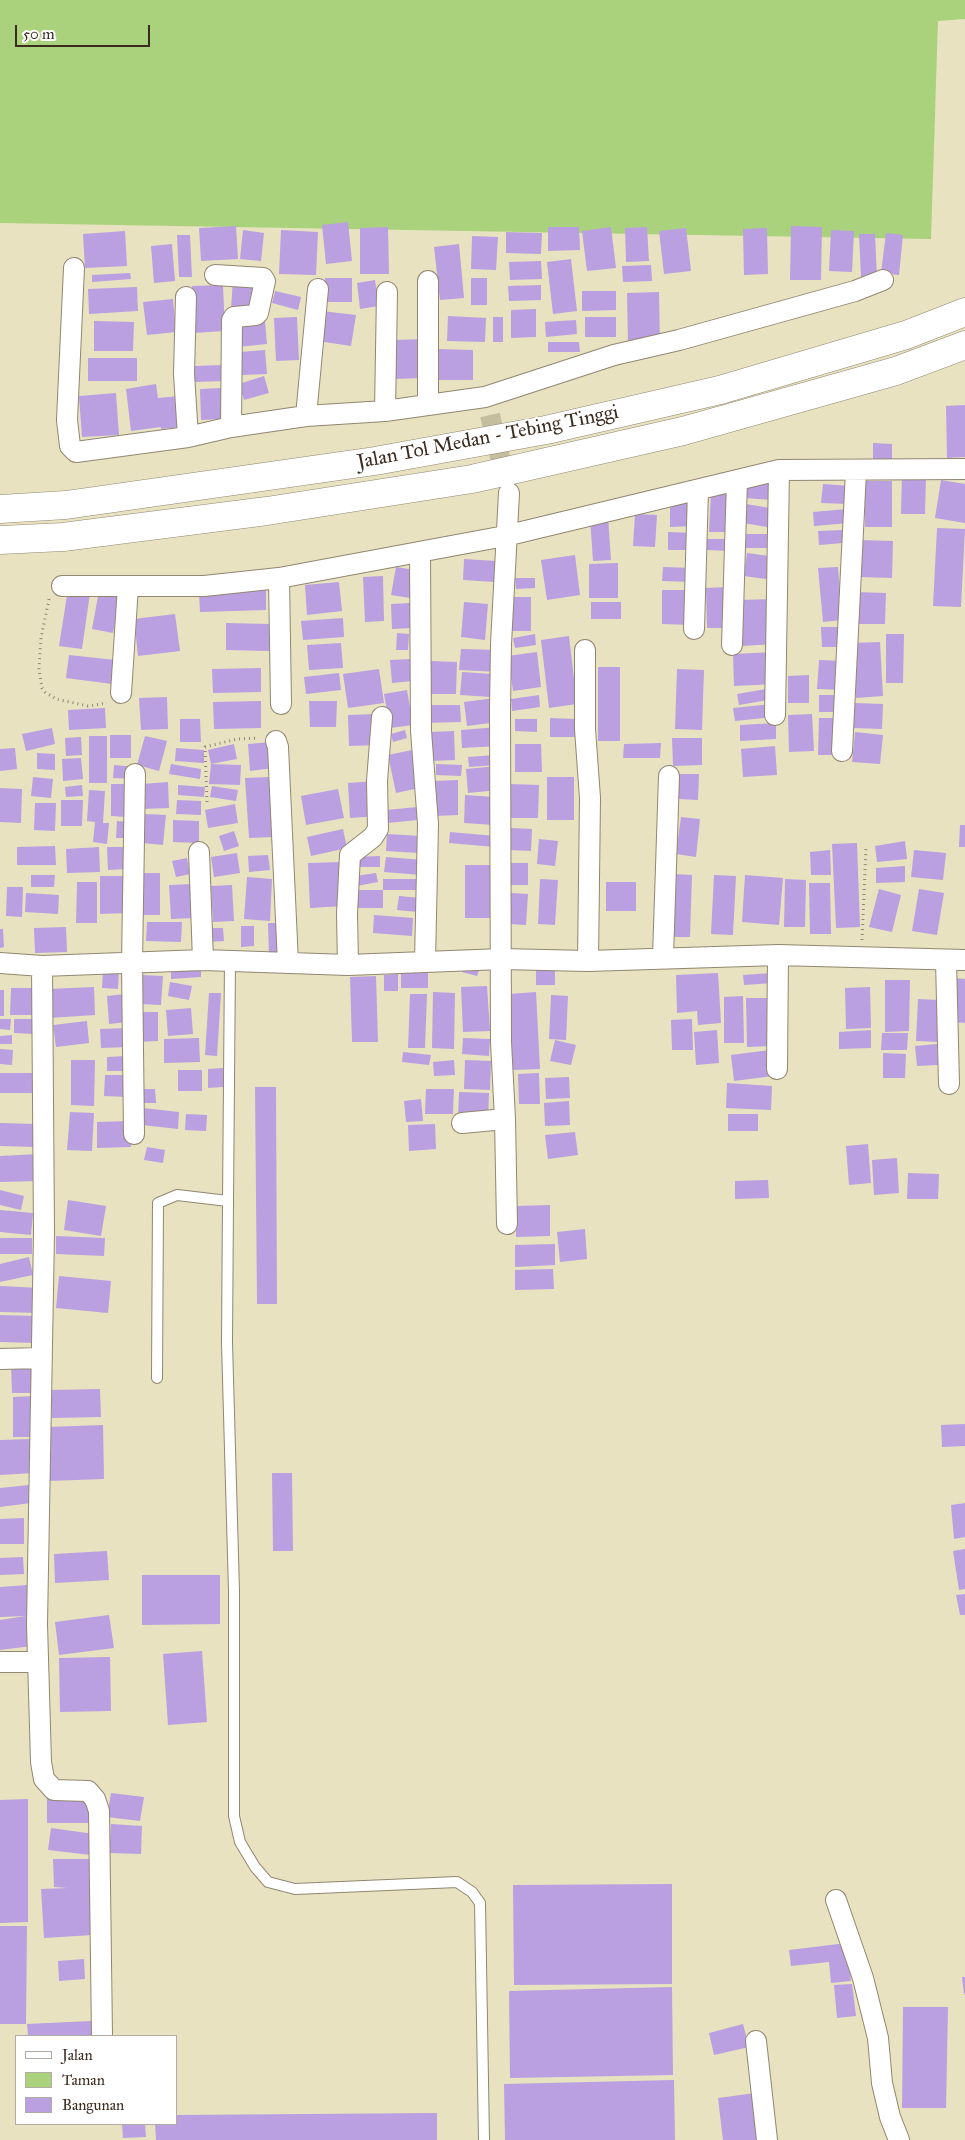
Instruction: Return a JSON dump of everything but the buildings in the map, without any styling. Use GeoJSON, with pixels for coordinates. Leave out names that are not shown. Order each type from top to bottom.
{"type":"FeatureCollection","features":[{"type":"Feature","properties":{"kind":"highway","name":"Jalan Tol Medan - Tebing Tinggi"},"geometry":{"type":"LineString","coordinates":[[0,509],[66,504],[375,461],[546,430],[720,390],[906,335],[965,312]]}},
{"type":"Feature","properties":{"kind":"highway","name":"Jalan Tol Medan - Tebing Tinggi"},"geometry":{"type":"LineString","coordinates":[[0,540],[63,536],[267,511],[472,479],[683,431],[896,371],[965,346]]}},
{"type":"Feature","properties":{"kind":"street"},"geometry":{"type":"LineString","coordinates":[[74,268],[67,420],[70,448],[76,452],[188,437],[231,427],[306,416],[386,411],[428,404],[487,406],[614,355],[679,340],[855,291],[883,280]]}},
{"type":"Feature","properties":{"kind":"street"},"geometry":{"type":"LineString","coordinates":[[215,275],[263,278],[265,281],[258,313],[256,315],[234,317],[232,320],[231,427]]}},
{"type":"Feature","properties":{"kind":"street"},"geometry":{"type":"LineString","coordinates":[[428,281],[428,404]]}},
{"type":"Feature","properties":{"kind":"street"},"geometry":{"type":"LineString","coordinates":[[306,416],[318,289]]}},
{"type":"Feature","properties":{"kind":"street"},"geometry":{"type":"LineString","coordinates":[[386,411],[387,292]]}},
{"type":"Feature","properties":{"kind":"street"},"geometry":{"type":"LineString","coordinates":[[186,297],[184,374],[188,437]]}},
{"type":"Feature","properties":{"kind":"street"},"geometry":{"type":"LineString","coordinates":[[62,586],[204,586],[279,578],[506,536],[779,470],[965,470]]}},
{"type":"Feature","properties":{"kind":"street"},"geometry":{"type":"LineString","coordinates":[[775,715],[779,470]]}},
{"type":"Feature","properties":{"kind":"street"},"geometry":{"type":"LineString","coordinates":[[842,752],[856,471]]}},
{"type":"Feature","properties":{"kind":"street"},"geometry":{"type":"LineString","coordinates":[[732,645],[736,480]]}},
{"type":"Feature","properties":{"kind":"street"},"geometry":{"type":"LineString","coordinates":[[694,629],[698,490]]}},
{"type":"Feature","properties":{"kind":"street"},"geometry":{"type":"LineString","coordinates":[[507,1224],[499,844],[502,789],[500,708],[509,493]]}},
{"type":"Feature","properties":{"kind":"street"},"geometry":{"type":"LineString","coordinates":[[420,553],[421,730],[428,824],[425,962]]}},
{"type":"Feature","properties":{"kind":"street"},"geometry":{"type":"LineString","coordinates":[[279,578],[282,704]]}},
{"type":"Feature","properties":{"kind":"street"},"geometry":{"type":"LineString","coordinates":[[121,693],[128,586]]}},
{"type":"Feature","properties":{"kind":"street"},"geometry":{"type":"LineString","coordinates":[[585,650],[585,729],[590,798],[588,961]]}},
{"type":"Feature","properties":{"kind":"street"},"geometry":{"type":"LineString","coordinates":[[348,965],[347,914],[350,855],[373,837],[378,829],[377,781],[382,717]]}},
{"type":"Feature","properties":{"kind":"street"},"geometry":{"type":"LineString","coordinates":[[276,741],[278,747],[288,963]]}},
{"type":"Feature","properties":{"kind":"street"},"geometry":{"type":"LineString","coordinates":[[134,1134],[132,963],[135,774]]}},
{"type":"Feature","properties":{"kind":"street"},"geometry":{"type":"LineString","coordinates":[[663,957],[669,776]]}},
{"type":"Feature","properties":{"kind":"street"},"geometry":{"type":"LineString","coordinates":[[199,852],[203,960]]}},
{"type":"Feature","properties":{"kind":"street"},"geometry":{"type":"LineString","coordinates":[[777,1069],[778,955]]}},
{"type":"Feature","properties":{"kind":"street"},"geometry":{"type":"LineString","coordinates":[[0,963],[42,966],[230,960],[348,965],[502,959],[588,961],[663,957],[778,955],[956,960],[949,1084]]}},
{"type":"Feature","properties":{"kind":"street"},"geometry":{"type":"LineString","coordinates":[[42,966],[44,1233],[38,1662],[40,1762],[44,1779],[54,1790],[88,1791],[99,1811],[102,2035]]}},
{"type":"Feature","properties":{"kind":"street"},"geometry":{"type":"LineString","coordinates":[[462,1123],[505,1119]]}},
{"type":"Feature","properties":{"kind":"street"},"geometry":{"type":"LineString","coordinates":[[0,1359],[42,1358]]}},
{"type":"Feature","properties":{"kind":"street"},"geometry":{"type":"LineString","coordinates":[[0,1662],[38,1662]]}},
{"type":"Feature","properties":{"kind":"street"},"geometry":{"type":"LineString","coordinates":[[836,1900],[863,1978],[878,2038],[882,2083],[890,2117],[900,2140]]}},
{"type":"Feature","properties":{"kind":"street"},"geometry":{"type":"LineString","coordinates":[[756,2041],[767,2140]]}},
{"type":"Feature","properties":{"kind":"lane"},"geometry":{"type":"LineString","coordinates":[[230,960],[227,1343],[234,1591],[234,1816],[240,1842],[255,1867],[268,1882],[295,1889],[457,1882],[472,1892],[480,1903],[484,2140]]}},
{"type":"Feature","properties":{"kind":"lane"},"geometry":{"type":"LineString","coordinates":[[156,1378],[158,1204],[165,1198],[176,1195],[228,1201]]}},
{"type":"Feature","properties":{"kind":"path"},"geometry":{"type":"LineString","coordinates":[[62,586],[50,598],[45,616],[38,669],[42,688],[56,699],[88,706],[111,702],[121,693]]}},
{"type":"Feature","properties":{"kind":"path"},"geometry":{"type":"LineString","coordinates":[[207,802],[205,747],[237,739],[262,737],[276,741]]}},
{"type":"Feature","properties":{"kind":"path"},"geometry":{"type":"LineString","coordinates":[[862,958],[866,848]]}},
{"type":"Feature","properties":{"kind":"green space"},"geometry":{"type":"Polygon","coordinates":[[[0,0],[965,0],[965,19],[938,21],[931,239],[0,223],[0,0]]]}},
{"type":"Feature","properties":{"kind":"tunnel"},"geometry":{"type":"LineString","coordinates":[[490,415],[506,483]]}}]}
